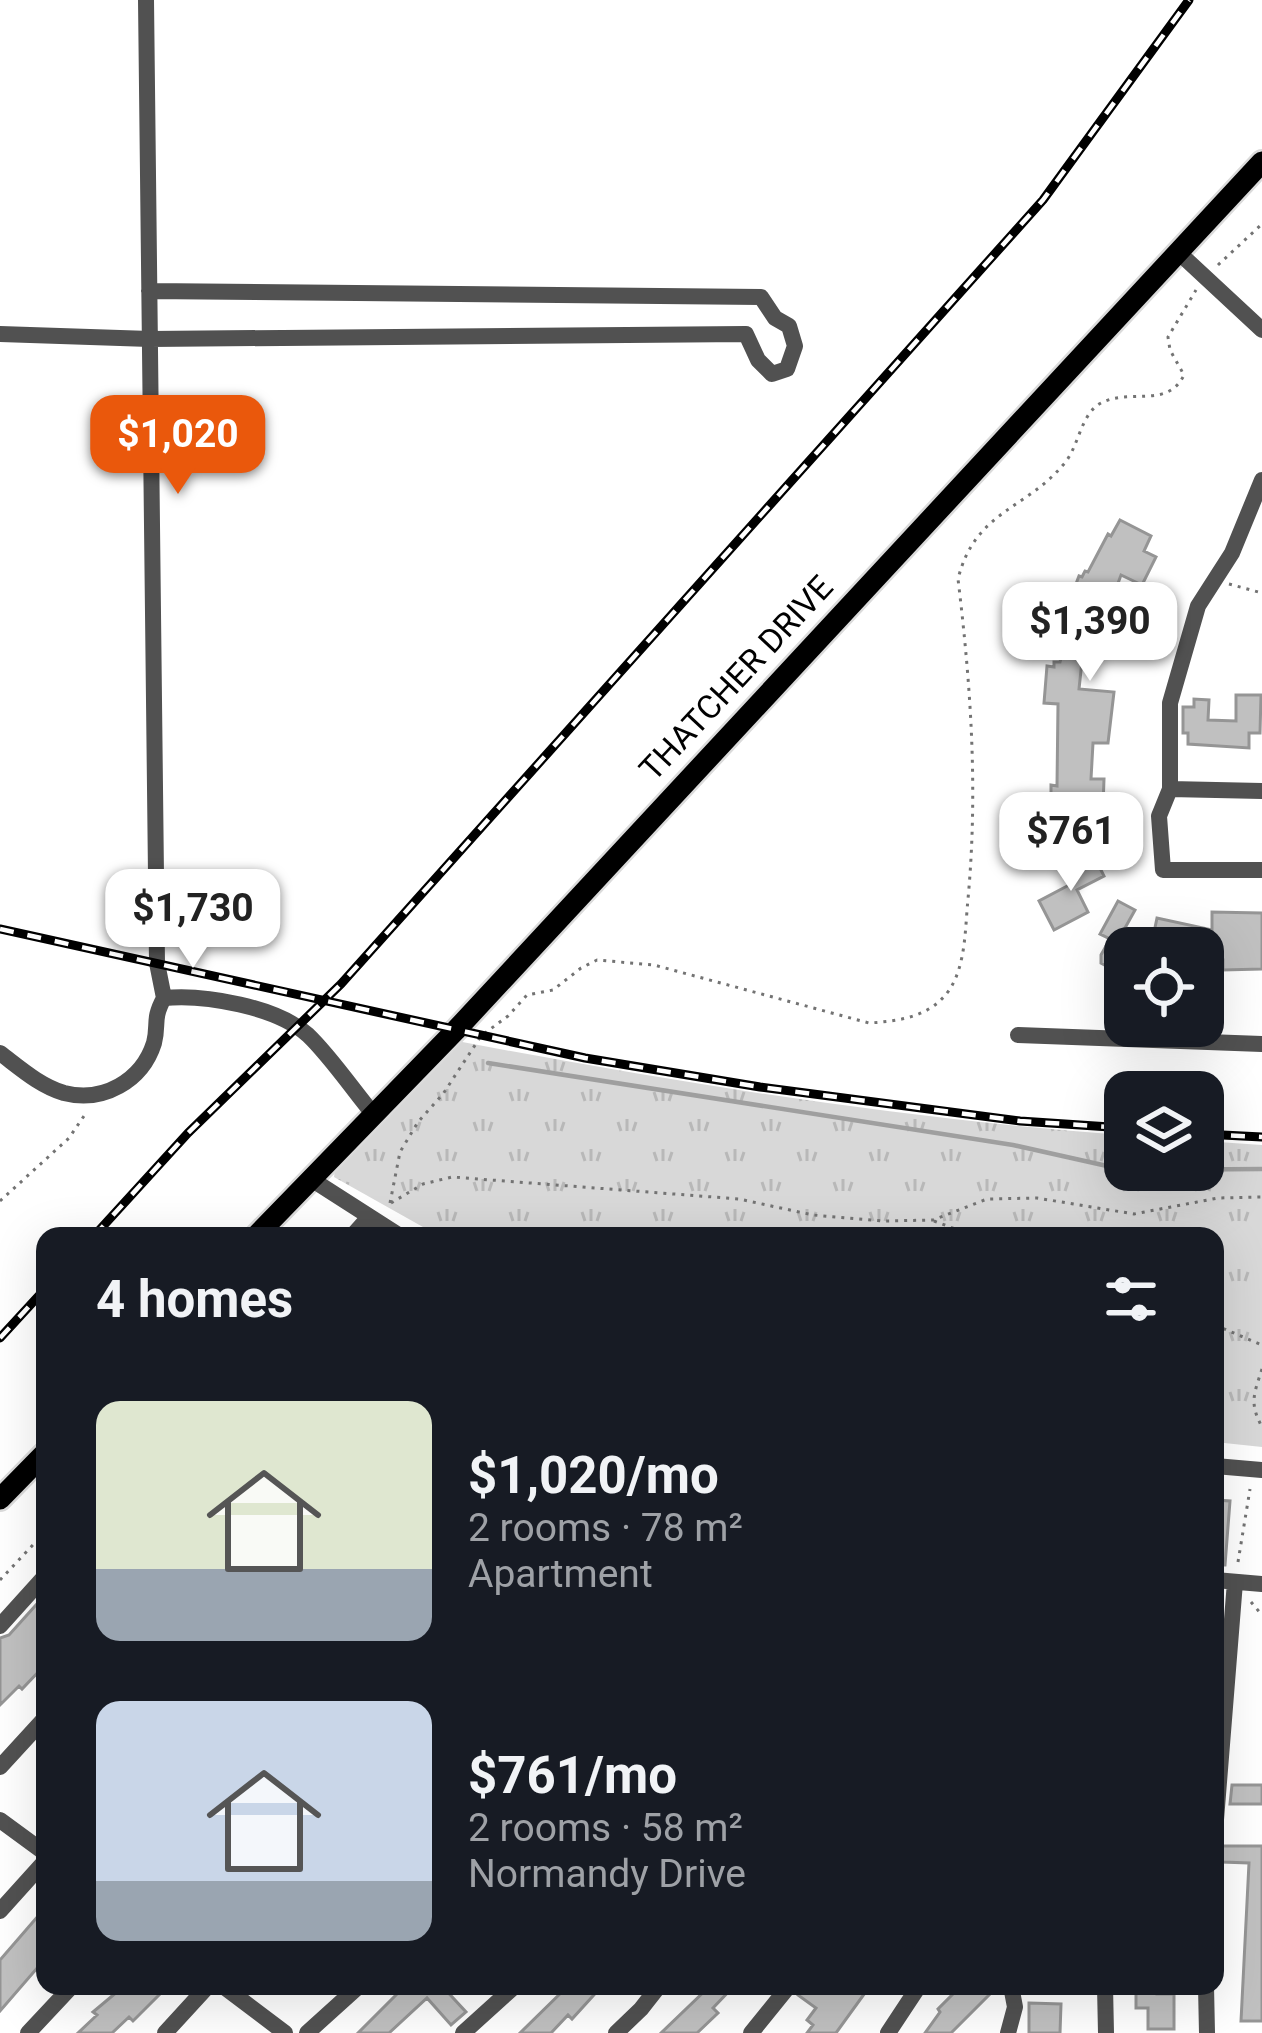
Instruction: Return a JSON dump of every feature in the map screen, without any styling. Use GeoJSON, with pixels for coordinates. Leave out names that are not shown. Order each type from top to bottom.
{"type":"FeatureCollection","features":[{"type":"Feature","properties":{"kind":"main road","name":"THATCHER DRIVE"},"geometry":{"type":"LineString","coordinates":[[265,1227],[1262,163]]}},
{"type":"Feature","properties":{"kind":"main road"},"geometry":{"type":"LineString","coordinates":[[0,1499],[36,1462]]}},
{"type":"Feature","properties":{"kind":"street"},"geometry":{"type":"LineString","coordinates":[[0,1053],[40,1082],[66,1093],[89,1095],[121,1087],[141,1067],[154,1042],[156,1014],[164,998],[157,963],[146,0]]}},
{"type":"Feature","properties":{"kind":"street"},"geometry":{"type":"LineString","coordinates":[[1177,251],[1262,330]]}},
{"type":"Feature","properties":{"kind":"street"},"geometry":{"type":"LineString","coordinates":[[0,334],[150,339],[746,334],[758,360],[772,374],[787,369],[796,346],[788,326],[761,297],[149,292]]}},
{"type":"Feature","properties":{"kind":"street"},"geometry":{"type":"LineString","coordinates":[[1262,480],[1232,553],[1198,606],[1170,703],[1170,789],[1159,817],[1163,870],[1262,871]]}},
{"type":"Feature","properties":{"kind":"street"},"geometry":{"type":"LineString","coordinates":[[1170,789],[1262,791]]}},
{"type":"Feature","properties":{"kind":"street"},"geometry":{"type":"LineString","coordinates":[[164,998],[187,996],[272,1014],[306,1034],[374,1115]]}},
{"type":"Feature","properties":{"kind":"street"},"geometry":{"type":"LineString","coordinates":[[1018,1035],[1262,1044]]}},
{"type":"Feature","properties":{"kind":"street"},"geometry":{"type":"LineString","coordinates":[[311,1179],[385,1227]]}},
{"type":"Feature","properties":{"kind":"street"},"geometry":{"type":"LineString","coordinates":[[360,1227],[369,1217]]}},
{"type":"Feature","properties":{"kind":"street"},"geometry":{"type":"LineString","coordinates":[[1224,1467],[1258,1470]]}},
{"type":"Feature","properties":{"kind":"street"},"geometry":{"type":"LineString","coordinates":[[1224,1581],[1262,1584]]}},
{"type":"Feature","properties":{"kind":"street"},"geometry":{"type":"LineString","coordinates":[[1224,1714],[1234,1582]]}},
{"type":"Feature","properties":{"kind":"street"},"geometry":{"type":"LineString","coordinates":[[0,1626],[36,1586]]}},
{"type":"Feature","properties":{"kind":"street"},"geometry":{"type":"LineString","coordinates":[[0,1767],[36,1728]]}},
{"type":"Feature","properties":{"kind":"street"},"geometry":{"type":"LineString","coordinates":[[0,1820],[36,1850]]}},
{"type":"Feature","properties":{"kind":"street"},"geometry":{"type":"LineString","coordinates":[[0,1911],[36,1868]]}},
{"type":"Feature","properties":{"kind":"street"},"geometry":{"type":"LineString","coordinates":[[28,2033],[64,1995]]}},
{"type":"Feature","properties":{"kind":"street"},"geometry":{"type":"LineString","coordinates":[[165,2033],[200,1995]]}},
{"type":"Feature","properties":{"kind":"street"},"geometry":{"type":"LineString","coordinates":[[235,1995],[285,2033]]}},
{"type":"Feature","properties":{"kind":"street"},"geometry":{"type":"LineString","coordinates":[[307,2033],[349,1995]]}},
{"type":"Feature","properties":{"kind":"street"},"geometry":{"type":"LineString","coordinates":[[463,2033],[504,1995]]}},
{"type":"Feature","properties":{"kind":"street"},"geometry":{"type":"LineString","coordinates":[[616,2033],[652,1995]]}},
{"type":"Feature","properties":{"kind":"street"},"geometry":{"type":"LineString","coordinates":[[751,2033],[782,1995]]}},
{"type":"Feature","properties":{"kind":"street"},"geometry":{"type":"LineString","coordinates":[[888,2033],[913,1995]]}},
{"type":"Feature","properties":{"kind":"street"},"geometry":{"type":"LineString","coordinates":[[1008,2033],[1015,2008],[1013,1995]]}},
{"type":"Feature","properties":{"kind":"street"},"geometry":{"type":"LineString","coordinates":[[1105,1995],[1106,2033]]}},
{"type":"Feature","properties":{"kind":"street"},"geometry":{"type":"LineString","coordinates":[[1206,1995],[1207,2033]]}},
{"type":"Feature","properties":{"kind":"path"},"geometry":{"type":"LineString","coordinates":[[951,1227],[933,1220],[813,1215],[739,1199],[452,1177],[423,1184],[390,1203],[400,1152],[481,1036],[527,995],[553,990],[597,960],[654,965],[869,1023],[905,1020],[930,1009],[949,990],[961,963],[974,838],[974,728],[958,579],[964,556],[990,522],[1068,461],[1092,407],[1108,398],[1166,395],[1178,387],[1184,375],[1168,338],[1190,297],[1262,224]]}},
{"type":"Feature","properties":{"kind":"path"},"geometry":{"type":"LineString","coordinates":[[1216,578],[1262,593]]}},
{"type":"Feature","properties":{"kind":"path"},"geometry":{"type":"LineString","coordinates":[[0,1201],[69,1138],[86,1114],[89,1095]]}},
{"type":"Feature","properties":{"kind":"path"},"geometry":{"type":"LineString","coordinates":[[933,1220],[987,1199],[1037,1198],[1134,1214],[1218,1198],[1262,1197]]}},
{"type":"Feature","properties":{"kind":"path"},"geometry":{"type":"LineString","coordinates":[[1224,1329],[1262,1345]]}},
{"type":"Feature","properties":{"kind":"path"},"geometry":{"type":"LineString","coordinates":[[1262,1369],[1253,1402],[1262,1427]]}},
{"type":"Feature","properties":{"kind":"path"},"geometry":{"type":"LineString","coordinates":[[1234,1582],[1258,1470]]}},
{"type":"Feature","properties":{"kind":"path"},"geometry":{"type":"LineString","coordinates":[[0,1580],[36,1542]]}},
{"type":"Feature","properties":{"kind":"green space"},"geometry":{"type":"Polygon","coordinates":[[[457,1041],[790,1098],[1104,1133],[1104,1191],[1224,1191],[1224,1142],[1262,1145],[1262,1447],[1224,1443],[1224,1227],[423,1227],[334,1177],[336,1162],[457,1041]]]}},
{"type":"Feature","properties":{"kind":"building"},"geometry":{"type":"Polygon","coordinates":[[[1120,520],[1151,536],[1144,551],[1156,557],[1142,585],[1121,575],[1112,600],[1135,609],[1116,658],[1097,653],[1095,659],[1082,661],[1079,689],[1114,692],[1108,743],[1093,743],[1091,779],[1104,779],[1103,807],[1090,806],[1089,831],[1099,831],[1098,850],[1051,848],[1058,704],[1044,703],[1047,666],[1060,662],[1067,635],[1074,637],[1081,607],[1072,604],[1071,597],[1079,576],[1088,572],[1120,520]]]}},
{"type":"Feature","properties":{"kind":"building"},"geometry":{"type":"Polygon","coordinates":[[[1236,695],[1261,695],[1260,733],[1249,733],[1249,748],[1188,744],[1183,707],[1194,707],[1194,699],[1209,700],[1208,720],[1236,721],[1236,695]]]}},
{"type":"Feature","properties":{"kind":"building"},"geometry":{"type":"Polygon","coordinates":[[[1094,856],[1104,876],[1077,890],[1088,912],[1054,930],[1039,901],[1071,884],[1064,872],[1094,856]]]}},
{"type":"Feature","properties":{"kind":"building"},"geometry":{"type":"Polygon","coordinates":[[[1118,901],[1135,910],[1126,927],[1104,927],[1104,936],[1100,934],[1118,901]]]}},
{"type":"Feature","properties":{"kind":"building"},"geometry":{"type":"Polygon","coordinates":[[[1212,912],[1262,913],[1262,969],[1224,970],[1224,927],[1212,927],[1212,912]]]}},
{"type":"Feature","properties":{"kind":"building"},"geometry":{"type":"Polygon","coordinates":[[[1157,918],[1198,927],[1155,927],[1157,918]]]}},
{"type":"Feature","properties":{"kind":"building"},"geometry":{"type":"Polygon","coordinates":[[[1224,1501],[1230,1501],[1224,1565],[1224,1501]]]}},
{"type":"Feature","properties":{"kind":"building"},"geometry":{"type":"Polygon","coordinates":[[[36,1605],[36,1674],[0,1705],[0,1638],[9,1635],[36,1605]]]}},
{"type":"Feature","properties":{"kind":"building"},"geometry":{"type":"Polygon","coordinates":[[[1232,1785],[1262,1785],[1262,1804],[1230,1804],[1232,1785]]]}},
{"type":"Feature","properties":{"kind":"building"},"geometry":{"type":"Polygon","coordinates":[[[1224,1846],[1262,1846],[1262,2021],[1241,2021],[1249,1863],[1224,1862],[1224,1846]]]}},
{"type":"Feature","properties":{"kind":"building"},"geometry":{"type":"Polygon","coordinates":[[[36,1918],[36,1969],[0,2011],[0,1960],[36,1918]]]}},
{"type":"Feature","properties":{"kind":"building"},"geometry":{"type":"Polygon","coordinates":[[[113,1995],[159,1995],[133,2021],[129,2017],[112,2033],[78,2033],[97,2015],[93,2012],[113,1995]]]}},
{"type":"Feature","properties":{"kind":"building"},"geometry":{"type":"Polygon","coordinates":[[[396,1995],[450,1995],[466,2012],[451,2025],[427,1998],[389,2033],[358,2033],[396,1995]]]}},
{"type":"Feature","properties":{"kind":"building"},"geometry":{"type":"Polygon","coordinates":[[[559,1995],[594,1995],[551,2033],[520,2033],[559,1995]]]}},
{"type":"Feature","properties":{"kind":"building"},"geometry":{"type":"Polygon","coordinates":[[[701,1995],[725,1995],[713,2008],[718,2013],[697,2033],[661,2033],[701,1995]]]}},
{"type":"Feature","properties":{"kind":"building"},"geometry":{"type":"Polygon","coordinates":[[[798,1995],[863,1995],[836,2033],[807,2033],[813,2025],[807,2020],[816,2008],[798,1995]]]}},
{"type":"Feature","properties":{"kind":"building"},"geometry":{"type":"Polygon","coordinates":[[[952,1995],[989,1995],[951,2033],[925,2033],[952,1995]]]}},
{"type":"Feature","properties":{"kind":"building"},"geometry":{"type":"Polygon","coordinates":[[[1136,1995],[1174,1995],[1174,2029],[1148,2029],[1148,2008],[1136,2008],[1136,1995]]]}},
{"type":"Feature","properties":{"kind":"building"},"geometry":{"type":"Polygon","coordinates":[[[1029,2003],[1061,2004],[1060,2033],[1029,2033],[1029,2003]]]}},
{"type":"Feature","properties":{"kind":"waterway"},"geometry":{"type":"LineString","coordinates":[[488,1063],[1013,1145],[1104,1165]]}},
{"type":"Feature","properties":{"kind":"waterway"},"geometry":{"type":"LineString","coordinates":[[1224,1169],[1262,1169]]}},
{"type":"Feature","properties":{"kind":"railway"},"geometry":{"type":"LineString","coordinates":[[102,1227],[188,1133],[341,984],[1043,200],[1189,0]]}},
{"type":"Feature","properties":{"kind":"railway"},"geometry":{"type":"LineString","coordinates":[[0,929],[585,1058],[760,1087],[1020,1121],[1104,1127]]}},
{"type":"Feature","properties":{"kind":"railway"},"geometry":{"type":"LineString","coordinates":[[1224,1135],[1262,1137]]}},
{"type":"Feature","properties":{"kind":"railway"},"geometry":{"type":"LineString","coordinates":[[0,1338],[36,1299]]}}]}
